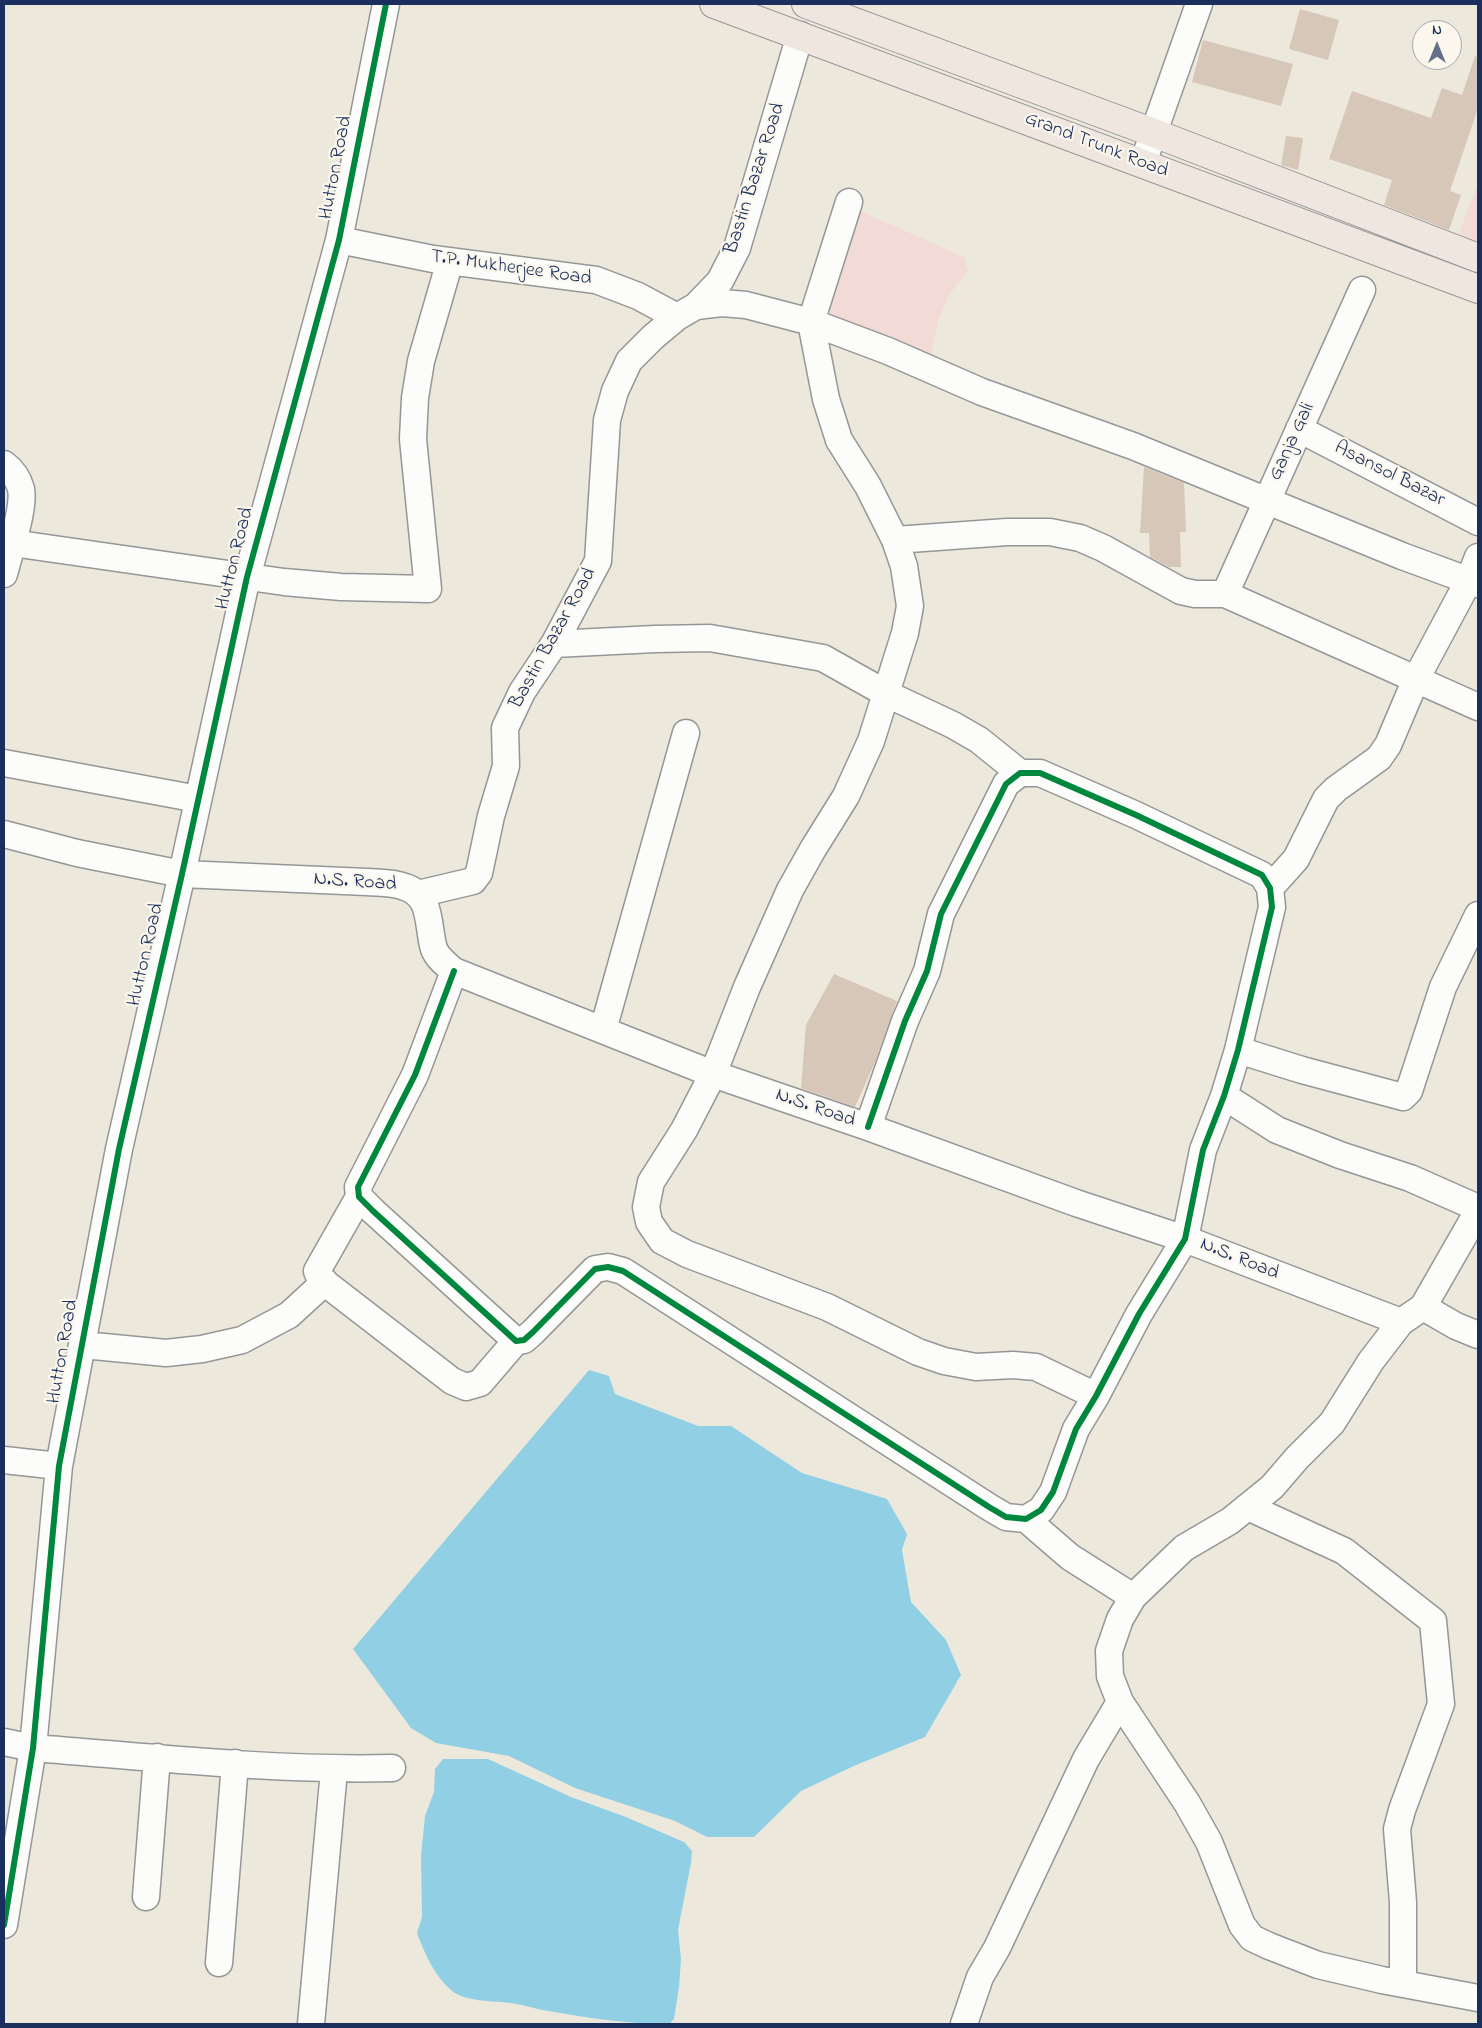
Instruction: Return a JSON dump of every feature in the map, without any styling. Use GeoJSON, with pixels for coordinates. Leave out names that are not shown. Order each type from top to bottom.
{"type":"FeatureCollection","features":[{"type":"Feature","properties":{"kind":"main road","name":"Grand Trunk Road"},"geometry":{"type":"LineString","coordinates":[[714,4],[1478,289]]}},
{"type":"Feature","properties":{"kind":"main road"},"geometry":{"type":"LineString","coordinates":[[806,4],[1154,133],[1478,258]]}},
{"type":"Feature","properties":{"kind":"street","name":"Hutton Road"},"geometry":{"type":"LineString","coordinates":[[4,1925],[33,1748],[59,1466],[118,1149],[182,874],[246,577],[339,240],[386,4]]}},
{"type":"Feature","properties":{"kind":"street"},"geometry":{"type":"LineString","coordinates":[[1144,163],[1200,4]]}},
{"type":"Feature","properties":{"kind":"street","name":"Bastin Bazar Road"},"geometry":{"type":"LineString","coordinates":[[418,894],[473,881],[479,873],[490,816],[506,766],[505,728],[522,692],[554,644],[598,561],[607,420],[615,391],[629,361],[653,337],[720,281],[737,248],[800,35]]}},
{"type":"Feature","properties":{"kind":"street"},"geometry":{"type":"LineString","coordinates":[[849,202],[811,322],[826,399],[839,440],[868,486],[894,540],[904,566],[910,606],[905,633],[871,741],[846,796],[812,849],[787,897],[747,987],[713,1074],[684,1130],[651,1182],[646,1207],[649,1222],[662,1241],[687,1254],[827,1307],[926,1355],[944,1361],[976,1367],[1013,1365],[1036,1367],[1096,1396]]}},
{"type":"Feature","properties":{"kind":"street","name":"T.P. Mukherjee Road"},"geometry":{"type":"LineString","coordinates":[[339,240],[426,258],[596,280],[686,311]]}},
{"type":"Feature","properties":{"kind":"street"},"geometry":{"type":"LineString","coordinates":[[12,543],[246,577],[341,587],[428,589],[413,439],[415,398],[422,361],[450,261]]}},
{"type":"Feature","properties":{"kind":"street","name":"Ganja Gali"},"geometry":{"type":"LineString","coordinates":[[1225,594],[1266,499],[1362,290]]}},
{"type":"Feature","properties":{"kind":"street"},"geometry":{"type":"LineString","coordinates":[[686,311],[722,303],[746,305],[811,322],[888,351],[982,392],[1133,446],[1402,556],[1475,573],[1416,679],[1388,745],[1379,758],[1336,789],[1326,799],[1296,859],[1270,888]]}},
{"type":"Feature","properties":{"kind":"street","name":"Asansol Bazar"},"geometry":{"type":"LineString","coordinates":[[1299,429],[1478,522]]}},
{"type":"Feature","properties":{"kind":"street"},"geometry":{"type":"LineString","coordinates":[[4,464],[13,470],[21,490],[20,510],[4,574]]}},
{"type":"Feature","properties":{"kind":"street"},"geometry":{"type":"LineString","coordinates":[[894,540],[1007,532],[1050,532],[1080,538],[1103,548],[1181,591],[1195,594],[1225,594],[1478,707]]}},
{"type":"Feature","properties":{"kind":"street"},"geometry":{"type":"LineString","coordinates":[[554,644],[710,638],[823,658],[886,694],[954,725],[979,740],[1020,773]]}},
{"type":"Feature","properties":{"kind":"street"},"geometry":{"type":"LineString","coordinates":[[603,1030],[686,733]]}},
{"type":"Feature","properties":{"kind":"street"},"geometry":{"type":"LineString","coordinates":[[4,763],[198,799]]}},
{"type":"Feature","properties":{"kind":"street"},"geometry":{"type":"LineString","coordinates":[[868,1127],[905,1021],[927,971],[941,914],[1006,784],[1020,773],[1040,773],[1145,819],[1262,875],[1270,888],[1272,907],[1238,1050],[1224,1096],[1203,1150],[1185,1239],[1140,1314],[1076,1429],[1053,1492],[1041,1510],[1026,1519]]}},
{"type":"Feature","properties":{"kind":"street","name":"N.S. Road"},"geometry":{"type":"LineString","coordinates":[[4,834],[77,853],[182,874],[393,884],[406,887],[418,894],[426,905],[434,949],[441,960],[454,971],[713,1074],[868,1127],[1076,1203],[1185,1239],[1401,1322]]}},
{"type":"Feature","properties":{"kind":"street"},"geometry":{"type":"LineString","coordinates":[[1238,1050],[1302,1070],[1403,1097],[1409,1091],[1443,987],[1478,915]]}},
{"type":"Feature","properties":{"kind":"street"},"geometry":{"type":"LineString","coordinates":[[454,971],[415,1075],[358,1187],[359,1197],[317,1271],[320,1279],[452,1381],[466,1387],[480,1383],[516,1341],[524,1340],[533,1332],[595,1269],[608,1267],[623,1271],[989,1507],[1006,1517],[1026,1519],[1070,1557],[1133,1597]]}},
{"type":"Feature","properties":{"kind":"street"},"geometry":{"type":"LineString","coordinates":[[1224,1096],[1277,1130],[1340,1155],[1410,1178],[1478,1210],[1423,1307],[1401,1322],[1371,1361],[1332,1423],[1297,1458],[1272,1487],[1230,1521],[1184,1548],[1133,1597],[1120,1619],[1109,1651],[1110,1676],[1120,1702],[1187,1803],[1210,1842],[1242,1925],[1252,1938],[1318,1965],[1478,1998]]}},
{"type":"Feature","properties":{"kind":"street"},"geometry":{"type":"LineString","coordinates":[[359,1197],[516,1341]]}},
{"type":"Feature","properties":{"kind":"street"},"geometry":{"type":"LineString","coordinates":[[83,1345],[166,1353],[202,1349],[242,1340],[289,1315],[325,1282]]}},
{"type":"Feature","properties":{"kind":"street"},"geometry":{"type":"LineString","coordinates":[[1423,1307],[1456,1326],[1478,1334]]}},
{"type":"Feature","properties":{"kind":"street"},"geometry":{"type":"LineString","coordinates":[[4,1460],[59,1466]]}},
{"type":"Feature","properties":{"kind":"street"},"geometry":{"type":"LineString","coordinates":[[1248,1507],[1344,1551],[1433,1621],[1441,1704],[1402,1810],[1397,1829],[1403,1902],[1404,1984]]}},
{"type":"Feature","properties":{"kind":"street"},"geometry":{"type":"LineString","coordinates":[[964,2024],[980,1977],[997,1948],[1086,1759],[1120,1702]]}},
{"type":"Feature","properties":{"kind":"street"},"geometry":{"type":"LineString","coordinates":[[4,1742],[33,1748],[334,1770],[392,1768]]}},
{"type":"Feature","properties":{"kind":"street"},"geometry":{"type":"LineString","coordinates":[[146,1897],[157,1757]]}},
{"type":"Feature","properties":{"kind":"street"},"geometry":{"type":"LineString","coordinates":[[219,1963],[235,1763]]}},
{"type":"Feature","properties":{"kind":"street"},"geometry":{"type":"LineString","coordinates":[[311,2024],[334,1770]]}},
{"type":"Feature","properties":{"kind":"shaded area"},"geometry":{"type":"Polygon","coordinates":[[[1478,183],[1478,244],[1458,236],[1478,183]]]}},
{"type":"Feature","properties":{"kind":"shaded area"},"geometry":{"type":"Polygon","coordinates":[[[858,210],[964,257],[968,271],[949,295],[938,321],[930,360],[820,319],[858,210]]]}},
{"type":"Feature","properties":{"kind":"water"},"geometry":{"type":"Polygon","coordinates":[[[589,1370],[609,1376],[615,1394],[698,1426],[731,1426],[802,1473],[887,1499],[907,1534],[902,1550],[911,1602],[946,1640],[961,1675],[925,1737],[856,1765],[801,1791],[754,1837],[707,1837],[675,1821],[575,1788],[509,1756],[436,1743],[411,1728],[353,1649],[589,1370]]]}},
{"type":"Feature","properties":{"kind":"water"},"geometry":{"type":"Polygon","coordinates":[[[443,1759],[488,1759],[571,1797],[626,1817],[684,1842],[692,1851],[678,1930],[681,1959],[679,1987],[674,2019],[669,2024],[608,2020],[511,2003],[472,1999],[458,1995],[440,1979],[427,1957],[417,1933],[422,1917],[421,1856],[425,1816],[434,1792],[435,1769],[443,1759]]]}},
{"type":"Feature","properties":{"kind":"building"},"geometry":{"type":"Polygon","coordinates":[[[1300,9],[1339,20],[1328,60],[1289,49],[1300,9]]]}},
{"type":"Feature","properties":{"kind":"building"},"geometry":{"type":"Polygon","coordinates":[[[1203,40],[1293,64],[1281,106],[1192,82],[1203,40]]]}},
{"type":"Feature","properties":{"kind":"building"},"geometry":{"type":"Polygon","coordinates":[[[1475,56],[1478,57],[1478,108],[1450,191],[1461,195],[1449,230],[1384,205],[1392,180],[1329,159],[1352,91],[1431,118],[1442,88],[1462,95],[1475,56]]]}},
{"type":"Feature","properties":{"kind":"building"},"geometry":{"type":"Polygon","coordinates":[[[1286,136],[1303,138],[1298,170],[1281,165],[1286,136]]]}},
{"type":"Feature","properties":{"kind":"building"},"geometry":{"type":"Polygon","coordinates":[[[1144,467],[1184,483],[1186,532],[1180,532],[1181,567],[1169,567],[1150,557],[1149,533],[1140,533],[1144,467]]]}},
{"type":"Feature","properties":{"kind":"building"},"geometry":{"type":"Polygon","coordinates":[[[834,974],[897,1001],[875,1062],[855,1107],[801,1088],[806,1025],[834,974]]]}},
{"type":"Feature","properties":{"kind":"cycle path"},"geometry":{"type":"LineString","coordinates":[[4,1925],[33,1748],[59,1466],[119,1149],[247,577],[339,240],[386,4]]}},
{"type":"Feature","properties":{"kind":"cycle path"},"geometry":{"type":"LineString","coordinates":[[454,971],[415,1075],[358,1187],[359,1197],[373,1211],[516,1341],[524,1340],[533,1332],[595,1269],[608,1267],[623,1271],[989,1507],[1006,1517],[1026,1519],[1041,1510],[1053,1492],[1076,1429],[1096,1396],[1139,1314],[1185,1239],[1203,1150],[1224,1096],[1238,1050],[1272,907],[1270,888],[1262,875],[1136,815],[1040,773],[1020,773],[1006,784],[941,914],[927,971],[905,1021],[868,1127]]}}]}
